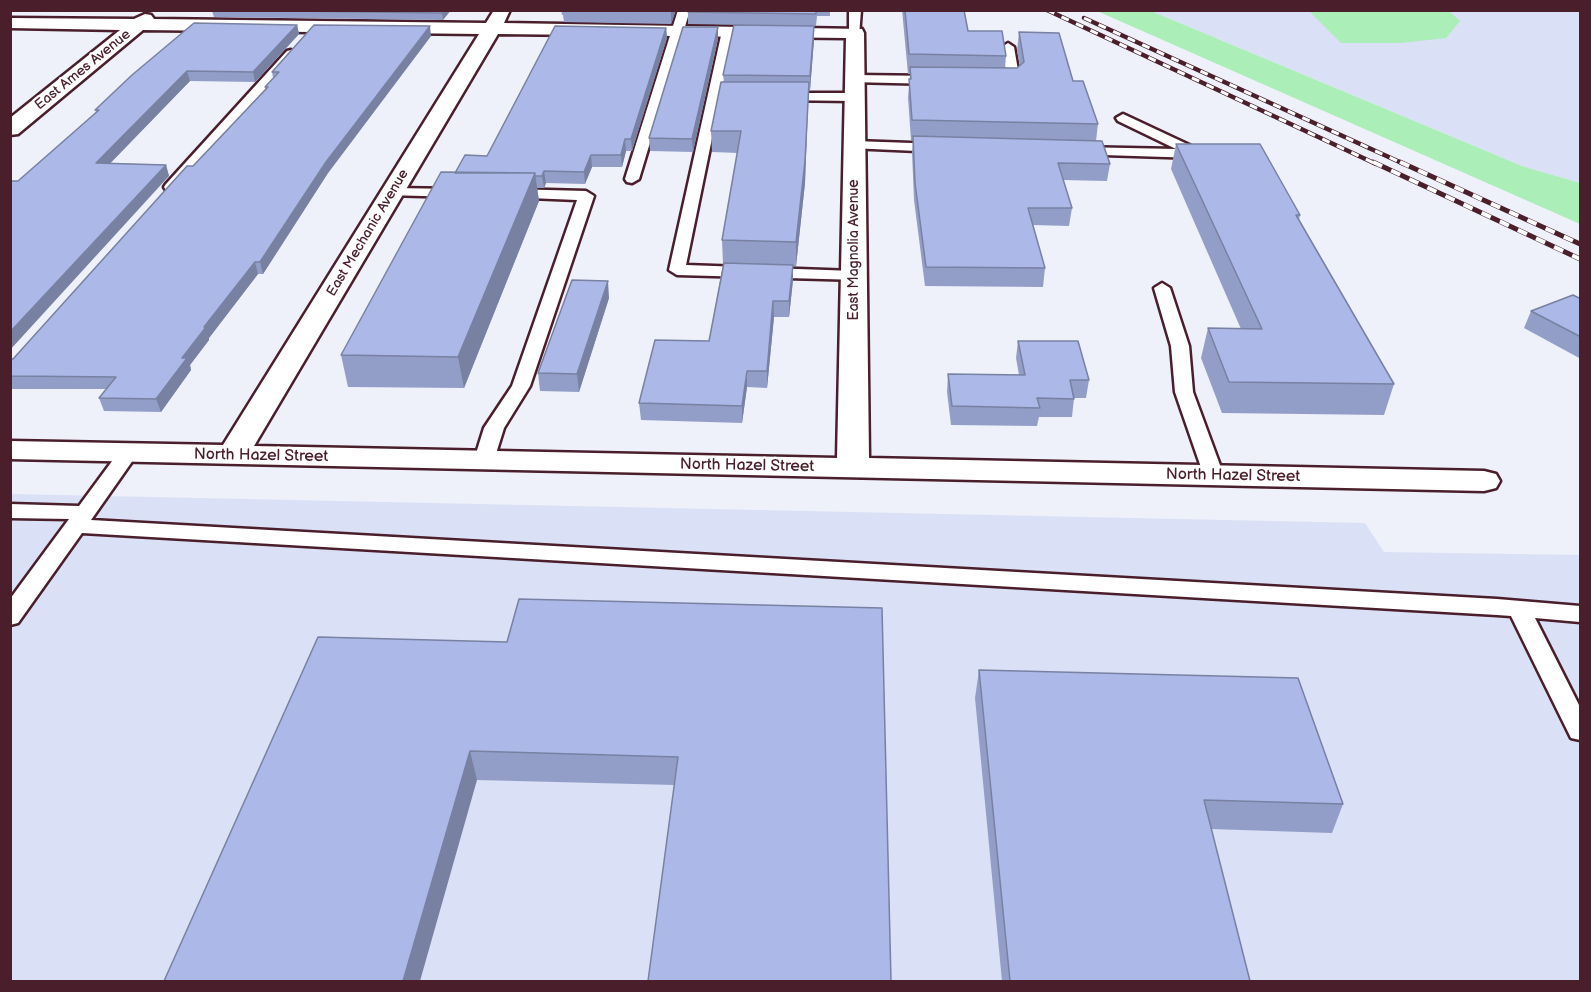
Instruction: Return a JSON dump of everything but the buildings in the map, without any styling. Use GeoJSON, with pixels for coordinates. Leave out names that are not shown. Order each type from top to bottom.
{"type":"FeatureCollection","features":[{"type":"Feature","properties":{"kind":"street","name":"East Ames Avenue"},"geometry":{"type":"LineString","coordinates":[[10,129],[155,10]]}},
{"type":"Feature","properties":{"kind":"street"},"geometry":{"type":"LineString","coordinates":[[10,23],[315,26],[498,20],[678,31],[728,31],[855,22]]}},
{"type":"Feature","properties":{"kind":"street","name":"East Mechanic Avenue"},"geometry":{"type":"LineString","coordinates":[[233,455],[498,20]]}},
{"type":"Feature","properties":{"kind":"street","name":"East Magnolia Avenue"},"geometry":{"type":"LineString","coordinates":[[853,468],[855,22]]}},
{"type":"Feature","properties":{"kind":"street","name":"North Hazel Street"},"geometry":{"type":"LineString","coordinates":[[10,450],[1484,481]]}},
{"type":"Feature","properties":{"kind":"lane"},"geometry":{"type":"LineString","coordinates":[[632,179],[684,10]]}},
{"type":"Feature","properties":{"kind":"lane"},"geometry":{"type":"LineString","coordinates":[[159,200],[315,26]]}},
{"type":"Feature","properties":{"kind":"lane"},"geometry":{"type":"LineString","coordinates":[[728,31],[720,96],[677,270],[854,276]]}},
{"type":"Feature","properties":{"kind":"lane"},"geometry":{"type":"LineString","coordinates":[[991,81],[1014,82],[1008,47]]}},
{"type":"Feature","properties":{"kind":"lane"},"geometry":{"type":"LineString","coordinates":[[760,97],[945,81]]}},
{"type":"Feature","properties":{"kind":"lane"},"geometry":{"type":"LineString","coordinates":[[1067,151],[1197,154],[1123,118]]}},
{"type":"Feature","properties":{"kind":"lane"},"geometry":{"type":"LineString","coordinates":[[854,145],[949,148]]}},
{"type":"Feature","properties":{"kind":"lane"},"geometry":{"type":"LineString","coordinates":[[392,192],[474,194]]}},
{"type":"Feature","properties":{"kind":"lane"},"geometry":{"type":"LineString","coordinates":[[484,460],[494,428],[521,386],[586,196],[496,194]]}},
{"type":"Feature","properties":{"kind":"lane"},"geometry":{"type":"LineString","coordinates":[[1162,288],[1180,346],[1184,392],[1214,476]]}},
{"type":"Feature","properties":{"kind":"lane"},"geometry":{"type":"LineString","coordinates":[[10,617],[128,453]]}},
{"type":"Feature","properties":{"kind":"lane"},"geometry":{"type":"LineString","coordinates":[[10,511],[81,520],[1581,614]]}},
{"type":"Feature","properties":{"kind":"lane"},"geometry":{"type":"LineString","coordinates":[[1519,609],[1581,731]]}},
{"type":"Feature","properties":{"kind":"shaded area"},"geometry":{"type":"Polygon","coordinates":[[[1151,11],[1580,11],[1580,183],[1522,166],[1151,11]]]}},
{"type":"Feature","properties":{"kind":"shaded area"},"geometry":{"type":"Polygon","coordinates":[[[11,494],[1365,523],[1384,552],[1580,555],[1580,981],[11,982],[11,494]]]}},
{"type":"Feature","properties":{"kind":"green space"},"geometry":{"type":"Polygon","coordinates":[[[1097,11],[1151,11],[1522,166],[1580,183],[1580,224],[1097,11]]]}},
{"type":"Feature","properties":{"kind":"green space"},"geometry":{"type":"Polygon","coordinates":[[[1309,11],[1449,11],[1460,21],[1446,38],[1401,43],[1341,43],[1309,11]]]}},
{"type":"Feature","properties":{"kind":"railway"},"geometry":{"type":"LineString","coordinates":[[1047,10],[1376,164]]}},
{"type":"Feature","properties":{"kind":"railway"},"geometry":{"type":"LineString","coordinates":[[1084,18],[1404,164]]}},
{"type":"Feature","properties":{"kind":"railway"},"geometry":{"type":"LineString","coordinates":[[1373,162],[1580,259]]}},
{"type":"Feature","properties":{"kind":"railway"},"geometry":{"type":"LineString","coordinates":[[1400,162],[1580,244]]}}]}
